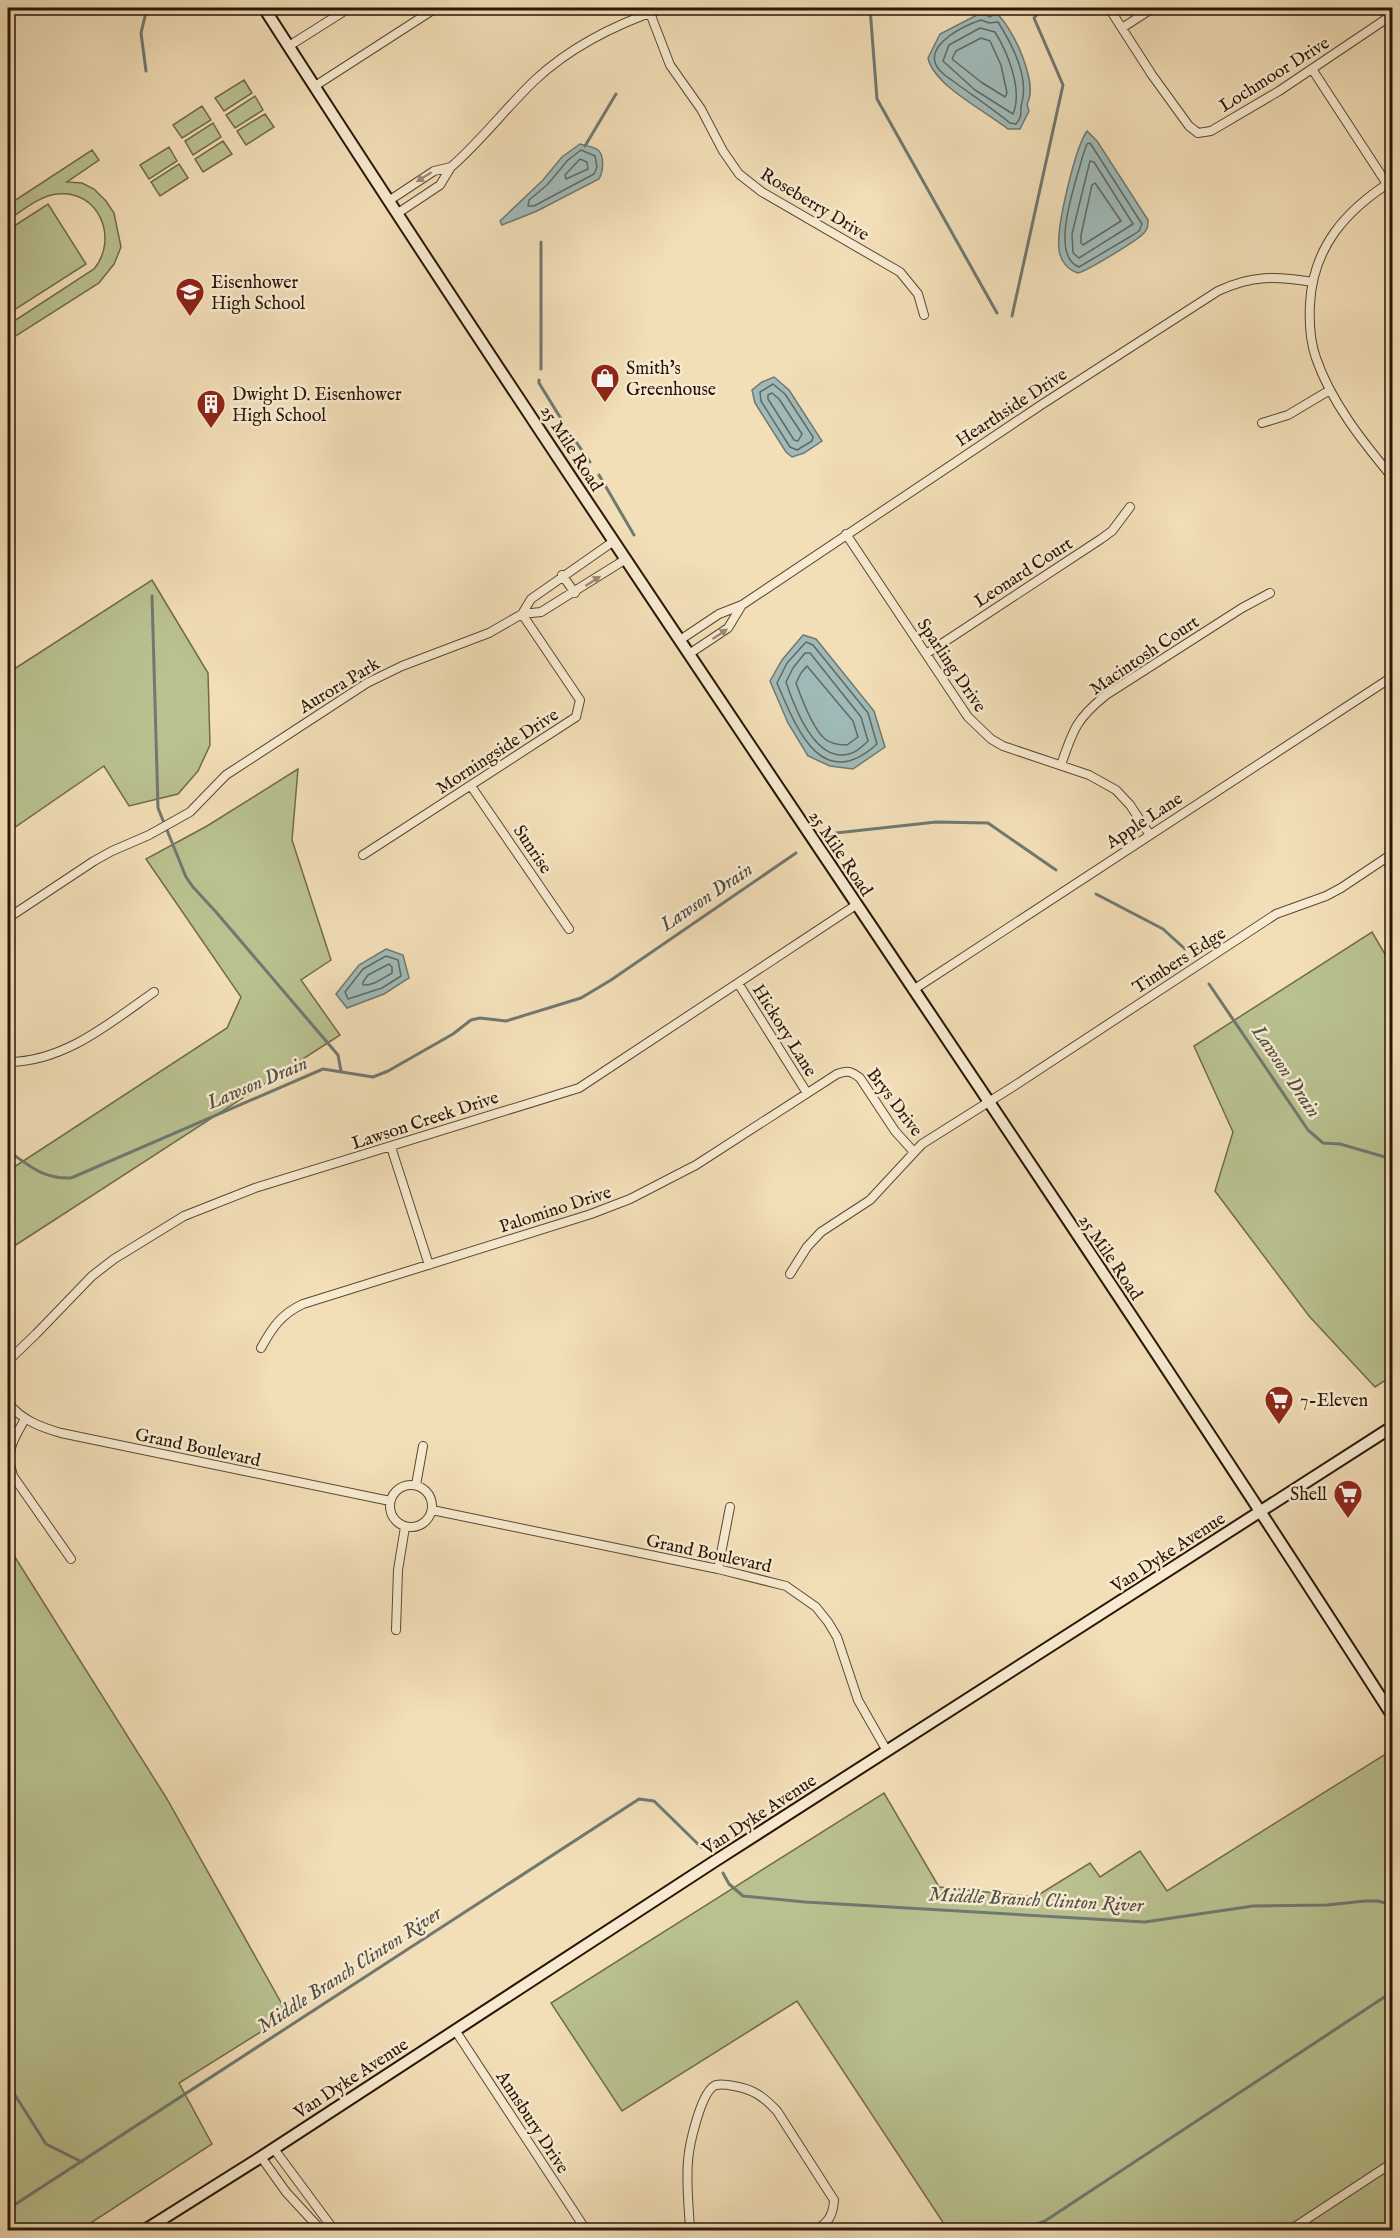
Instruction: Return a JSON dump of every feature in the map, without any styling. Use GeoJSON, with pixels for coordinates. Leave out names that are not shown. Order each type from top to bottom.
{"type":"FeatureCollection","features":[{"type":"Feature","properties":{"kind":"street","name":"25 Mile Road"},"geometry":{"type":"LineString","coordinates":[[264,8],[614,541],[1262,1512],[1392,1715]]}},
{"type":"Feature","properties":{"kind":"street"},"geometry":{"type":"LineString","coordinates":[[289,46],[349,8]]}},
{"type":"Feature","properties":{"kind":"street"},"geometry":{"type":"LineString","coordinates":[[315,86],[436,8]]}},
{"type":"Feature","properties":{"kind":"street"},"geometry":{"type":"LineString","coordinates":[[398,213],[440,185],[451,167],[534,81],[564,57],[610,29],[664,8]]}},
{"type":"Feature","properties":{"kind":"street"},"geometry":{"type":"LineString","coordinates":[[1109,8],[1122,28],[1154,8]]}},
{"type":"Feature","properties":{"kind":"street","name":"Roseberry Drive"},"geometry":{"type":"LineString","coordinates":[[650,13],[670,65],[701,109],[723,151],[739,174],[762,192],[900,272],[918,294],[924,315]]}},
{"type":"Feature","properties":{"kind":"street","name":"Lochmoor Drive"},"geometry":{"type":"LineString","coordinates":[[1122,28],[1169,99],[1189,126],[1198,133],[1211,131],[1312,69],[1392,15]]}},
{"type":"Feature","properties":{"kind":"street"},"geometry":{"type":"LineString","coordinates":[[1312,69],[1390,182],[1349,214],[1326,244],[1312,282],[1310,321],[1311,339],[1316,359],[1330,390],[1356,430],[1392,477]]}},
{"type":"Feature","properties":{"kind":"street"},"geometry":{"type":"LineString","coordinates":[[390,200],[434,171],[451,167]]}},
{"type":"Feature","properties":{"kind":"street","name":"Hearthside Drive"},"geometry":{"type":"LineString","coordinates":[[680,640],[719,614],[742,605],[1041,405],[1218,291],[1238,282],[1259,278],[1278,277],[1312,282]]}},
{"type":"Feature","properties":{"kind":"street"},"geometry":{"type":"LineString","coordinates":[[1262,423],[1288,415],[1330,390]]}},
{"type":"Feature","properties":{"kind":"street","name":"Leonard Court"},"geometry":{"type":"LineString","coordinates":[[926,654],[1101,539],[1112,531],[1130,507]]}},
{"type":"Feature","properties":{"kind":"street","name":"Sparling Drive"},"geometry":{"type":"LineString","coordinates":[[846,534],[968,717],[986,735],[1003,746],[1100,780],[1116,790],[1130,805],[1150,835]]}},
{"type":"Feature","properties":{"kind":"street","name":"Aurora Park"},"geometry":{"type":"LineString","coordinates":[[522,614],[531,599],[562,575],[614,541]]}},
{"type":"Feature","properties":{"kind":"street","name":"Aurora Park"},"geometry":{"type":"LineString","coordinates":[[8,918],[94,861],[149,835],[190,812],[226,775],[358,688],[402,666],[489,633],[522,614],[541,612],[626,559]]}},
{"type":"Feature","properties":{"kind":"street"},"geometry":{"type":"LineString","coordinates":[[562,575],[575,592]]}},
{"type":"Feature","properties":{"kind":"street","name":"Macintosh Court"},"geometry":{"type":"LineString","coordinates":[[1061,765],[1072,731],[1092,707],[1232,614],[1270,592]]}},
{"type":"Feature","properties":{"kind":"street","name":"Hearthside Drive"},"geometry":{"type":"LineString","coordinates":[[689,654],[728,628],[742,605]]}},
{"type":"Feature","properties":{"kind":"street","name":"Morningside Drive"},"geometry":{"type":"LineString","coordinates":[[363,855],[576,717],[580,700],[522,614]]}},
{"type":"Feature","properties":{"kind":"street","name":"Apple Lane"},"geometry":{"type":"LineString","coordinates":[[913,990],[1392,677]]}},
{"type":"Feature","properties":{"kind":"street","name":"Sunrise"},"geometry":{"type":"LineString","coordinates":[[471,786],[569,929]]}},
{"type":"Feature","properties":{"kind":"street","name":"Timbers Edge"},"geometry":{"type":"LineString","coordinates":[[790,1274],[821,1232],[870,1200],[913,1151],[1276,914],[1326,896],[1392,855]]}},
{"type":"Feature","properties":{"kind":"street","name":"Lawson Creek Drive"},"geometry":{"type":"LineString","coordinates":[[8,1360],[92,1276],[114,1259],[184,1216],[255,1188],[579,1088],[856,905]]}},
{"type":"Feature","properties":{"kind":"street","name":"Hickory Lane"},"geometry":{"type":"LineString","coordinates":[[738,983],[807,1092]]}},
{"type":"Feature","properties":{"kind":"street"},"geometry":{"type":"LineString","coordinates":[[8,1062],[42,1059],[68,1048],[154,992]]}},
{"type":"Feature","properties":{"kind":"street","name":"Palomino Drive"},"geometry":{"type":"LineString","coordinates":[[261,1348],[274,1326],[290,1310],[591,1214],[630,1199],[696,1165],[837,1074],[845,1071],[852,1072]]}},
{"type":"Feature","properties":{"kind":"street","name":"Brys Drive"},"geometry":{"type":"LineString","coordinates":[[852,1072],[860,1078],[895,1131],[913,1151]]}},
{"type":"Feature","properties":{"kind":"street"},"geometry":{"type":"LineString","coordinates":[[391,1147],[429,1265]]}},
{"type":"Feature","properties":{"kind":"street","name":"Grand Boulevard"},"geometry":{"type":"LineString","coordinates":[[8,1403],[25,1419],[41,1427],[81,1438],[390,1501]]}},
{"type":"Feature","properties":{"kind":"street"},"geometry":{"type":"LineString","coordinates":[[25,1419],[10,1447],[9,1462],[13,1476],[71,1559]]}},
{"type":"Feature","properties":{"kind":"street","name":"Van Dyke Avenue"},"geometry":{"type":"LineString","coordinates":[[145,2230],[1392,1427]]}},
{"type":"Feature","properties":{"kind":"street"},"geometry":{"type":"LineString","coordinates":[[416,1485],[423,1446]]}},
{"type":"Feature","properties":{"kind":"street"},"geometry":{"type":"LineString","coordinates":[[416,1485],[430,1498],[432,1510],[428,1518],[415,1527],[405,1527],[394,1515],[390,1501],[398,1489],[416,1485]]}},
{"type":"Feature","properties":{"kind":"street"},"geometry":{"type":"LineString","coordinates":[[718,1569],[730,1507]]}},
{"type":"Feature","properties":{"kind":"street","name":"Grand Boulevard"},"geometry":{"type":"LineString","coordinates":[[432,1510],[718,1569],[786,1586],[816,1607],[828,1622],[837,1637],[858,1700],[887,1751]]}},
{"type":"Feature","properties":{"kind":"street"},"geometry":{"type":"LineString","coordinates":[[396,1630],[398,1570],[405,1527]]}},
{"type":"Feature","properties":{"kind":"street","name":"Annsbury Drive"},"geometry":{"type":"LineString","coordinates":[[455,2030],[586,2230]]}},
{"type":"Feature","properties":{"kind":"street"},"geometry":{"type":"LineString","coordinates":[[690,2230],[688,2158],[702,2103],[706,2093],[716,2085],[750,2089],[766,2099],[777,2110],[834,2200],[834,2213],[825,2225],[816,2230]]}},
{"type":"Feature","properties":{"kind":"street"},"geometry":{"type":"LineString","coordinates":[[274,2149],[334,2230]]}},
{"type":"Feature","properties":{"kind":"street"},"geometry":{"type":"LineString","coordinates":[[261,2157],[286,2192],[321,2230]]}},
{"type":"Feature","properties":{"kind":"street"},"geometry":{"type":"LineString","coordinates":[[1290,2230],[1392,2163]]}},
{"type":"Feature","properties":{"kind":"street"},"geometry":{"type":"LineString","coordinates":[[286,2192],[298,2182]]}},
{"type":"Feature","properties":{"kind":"green space"},"geometry":{"type":"Polygon","coordinates":[[[244,80],[252,93],[224,111],[215,98],[244,80]]]}},
{"type":"Feature","properties":{"kind":"green space"},"geometry":{"type":"Polygon","coordinates":[[[255,96],[263,110],[235,128],[226,115],[255,96]]]}},
{"type":"Feature","properties":{"kind":"green space"},"geometry":{"type":"Polygon","coordinates":[[[202,106],[211,120],[182,138],[173,125],[202,106]]]}},
{"type":"Feature","properties":{"kind":"green space"},"geometry":{"type":"Polygon","coordinates":[[[265,114],[274,127],[246,145],[237,131],[265,114]]]}},
{"type":"Feature","properties":{"kind":"green space"},"geometry":{"type":"Polygon","coordinates":[[[213,123],[221,137],[193,155],[185,141],[213,123]]]}},
{"type":"Feature","properties":{"kind":"green space"},"geometry":{"type":"Polygon","coordinates":[[[223,141],[232,154],[203,172],[195,159],[223,141]]]}},
{"type":"Feature","properties":{"kind":"green space"},"geometry":{"type":"Polygon","coordinates":[[[169,147],[177,161],[149,179],[140,165],[169,147]]]}},
{"type":"Feature","properties":{"kind":"green space"},"geometry":{"type":"Polygon","coordinates":[[[92,150],[99,160],[67,182],[82,183],[94,189],[114,213],[121,247],[114,264],[99,283],[8,341],[8,325],[94,269],[105,244],[101,218],[84,199],[72,195],[50,195],[31,204],[8,220],[8,205],[92,150]]]}},
{"type":"Feature","properties":{"kind":"green space"},"geometry":{"type":"Polygon","coordinates":[[[179,164],[188,178],[160,196],[151,182],[179,164]]]}},
{"type":"Feature","properties":{"kind":"green space"},"geometry":{"type":"Polygon","coordinates":[[[48,204],[86,264],[8,314],[8,230],[48,204]]]}},
{"type":"Feature","properties":{"kind":"green space"},"geometry":{"type":"Polygon","coordinates":[[[152,580],[208,673],[210,745],[198,771],[178,794],[129,806],[104,766],[8,832],[8,673],[152,580]]]}},
{"type":"Feature","properties":{"kind":"green space"},"geometry":{"type":"Polygon","coordinates":[[[298,769],[292,840],[331,960],[301,980],[340,1035],[8,1250],[8,1171],[227,1028],[241,997],[146,859],[207,826],[298,769]]]}},
{"type":"Feature","properties":{"kind":"green space"},"geometry":{"type":"Polygon","coordinates":[[[1372,932],[1392,966],[1392,1376],[1375,1387],[1309,1316],[1215,1191],[1233,1132],[1194,1046],[1372,932]]]}},
{"type":"Feature","properties":{"kind":"green space"},"geometry":{"type":"Polygon","coordinates":[[[8,1546],[167,1799],[288,2015],[179,2083],[212,2144],[80,2230],[8,2230],[8,1546]]]}},
{"type":"Feature","properties":{"kind":"green space"},"geometry":{"type":"Polygon","coordinates":[[[1392,1750],[1392,2230],[948,2230],[797,2001],[622,2111],[551,2003],[884,1793],[939,1887],[1035,1897],[1090,1863],[1100,1877],[1140,1851],[1167,1891],[1392,1750]]]}},
{"type":"Feature","properties":{"kind":"water"},"geometry":{"type":"Polygon","coordinates":[[[996,13],[1010,30],[1022,56],[1030,83],[1027,104],[1029,111],[1020,129],[1008,129],[950,88],[932,68],[928,58],[940,34],[977,15],[983,14],[990,17],[996,13]]]}},
{"type":"Feature","properties":{"kind":"water"},"geometry":{"type":"Polygon","coordinates":[[[1087,131],[1097,141],[1148,220],[1148,224],[1140,237],[1078,273],[1063,261],[1059,239],[1063,207],[1072,170],[1087,131]]]}},
{"type":"Feature","properties":{"kind":"water"},"geometry":{"type":"Polygon","coordinates":[[[580,144],[598,150],[602,156],[602,172],[599,179],[537,211],[502,225],[500,221],[543,180],[562,157],[580,144]]]}},
{"type":"Feature","properties":{"kind":"water"},"geometry":{"type":"Polygon","coordinates":[[[774,377],[789,390],[822,441],[804,453],[792,457],[786,452],[755,403],[752,390],[762,382],[774,377]]]}},
{"type":"Feature","properties":{"kind":"water"},"geometry":{"type":"Polygon","coordinates":[[[803,635],[816,639],[874,711],[885,747],[853,769],[830,766],[808,756],[788,723],[770,681],[782,660],[803,635]]]}},
{"type":"Feature","properties":{"kind":"water"},"geometry":{"type":"Polygon","coordinates":[[[386,949],[403,955],[409,978],[384,994],[347,1008],[336,994],[359,965],[386,949]]]}},
{"type":"Feature","properties":{"kind":"waterway"},"geometry":{"type":"LineString","coordinates":[[146,71],[141,33],[147,8]]}},
{"type":"Feature","properties":{"kind":"waterway"},"geometry":{"type":"LineString","coordinates":[[870,8],[877,99],[997,313]]}},
{"type":"Feature","properties":{"kind":"waterway"},"geometry":{"type":"LineString","coordinates":[[1012,316],[1063,85],[1034,18],[1042,8]]}},
{"type":"Feature","properties":{"kind":"waterway"},"geometry":{"type":"LineString","coordinates":[[585,146],[616,94]]}},
{"type":"Feature","properties":{"kind":"waterway"},"geometry":{"type":"LineString","coordinates":[[541,242],[541,369]]}},
{"type":"Feature","properties":{"kind":"waterway"},"geometry":{"type":"LineString","coordinates":[[539,380],[563,422]]}},
{"type":"Feature","properties":{"kind":"waterway"},"geometry":{"type":"LineString","coordinates":[[572,436],[590,462]]}},
{"type":"Feature","properties":{"kind":"waterway"},"geometry":{"type":"LineString","coordinates":[[599,475],[634,535]]}},
{"type":"Feature","properties":{"kind":"waterway"},"geometry":{"type":"LineString","coordinates":[[152,596],[158,808],[186,877],[338,1055],[341,1071]]}},
{"type":"Feature","properties":{"kind":"waterway","name":"Lawson Drain"},"geometry":{"type":"LineString","coordinates":[[836,833],[936,822],[988,823],[1056,870]]}},
{"type":"Feature","properties":{"kind":"waterway","name":"Lawson Drain"},"geometry":{"type":"LineString","coordinates":[[8,1151],[45,1174],[71,1178],[323,1069],[373,1077],[388,1071],[453,1034],[471,1020],[480,1018],[506,1021],[581,998],[611,980],[796,853]]}},
{"type":"Feature","properties":{"kind":"waterway","name":"Lawson Drain"},"geometry":{"type":"LineString","coordinates":[[1096,894],[1163,929],[1185,949]]}},
{"type":"Feature","properties":{"kind":"waterway","name":"Lawson Drain"},"geometry":{"type":"LineString","coordinates":[[1209,984],[1308,1130],[1323,1143],[1340,1144],[1392,1159]]}},
{"type":"Feature","properties":{"kind":"waterway","name":"Middle Branch Clinton River"},"geometry":{"type":"LineString","coordinates":[[8,2209],[639,1799],[654,1801],[701,1847]]}},
{"type":"Feature","properties":{"kind":"waterway","name":"Middle Branch Clinton River"},"geometry":{"type":"LineString","coordinates":[[723,1873],[729,1884],[743,1896],[805,1902],[1145,1922],[1253,1906],[1327,1905],[1365,1901],[1378,1901],[1392,1905]]}},
{"type":"Feature","properties":{"kind":"waterway"},"geometry":{"type":"LineString","coordinates":[[1020,2230],[1045,2221],[1392,1992]]}},
{"type":"Feature","properties":{"kind":"waterway"},"geometry":{"type":"LineString","coordinates":[[8,2084],[46,2144],[82,2162]]}},
{"type":"Feature","properties":{"kind":"waterway"},"geometry":{"type":"LineString","coordinates":[[960,2230],[967,2225],[982,2230]]}},
{"type":"Feature","properties":{"kind":"place","name":"Eisenhower High School"},"geometry":{"type":"Point","coordinates":[190,318]}},
{"type":"Feature","properties":{"kind":"place","name":"Smith's Greenhouse"},"geometry":{"type":"Point","coordinates":[605,404]}},
{"type":"Feature","properties":{"kind":"place","name":"Dwight D. Eisenhower High School"},"geometry":{"type":"Point","coordinates":[211,430]}},
{"type":"Feature","properties":{"kind":"place","name":"7-Eleven"},"geometry":{"type":"Point","coordinates":[1279,1426]}},
{"type":"Feature","properties":{"kind":"place","name":"Shell"},"geometry":{"type":"Point","coordinates":[1348,1520]}}]}
